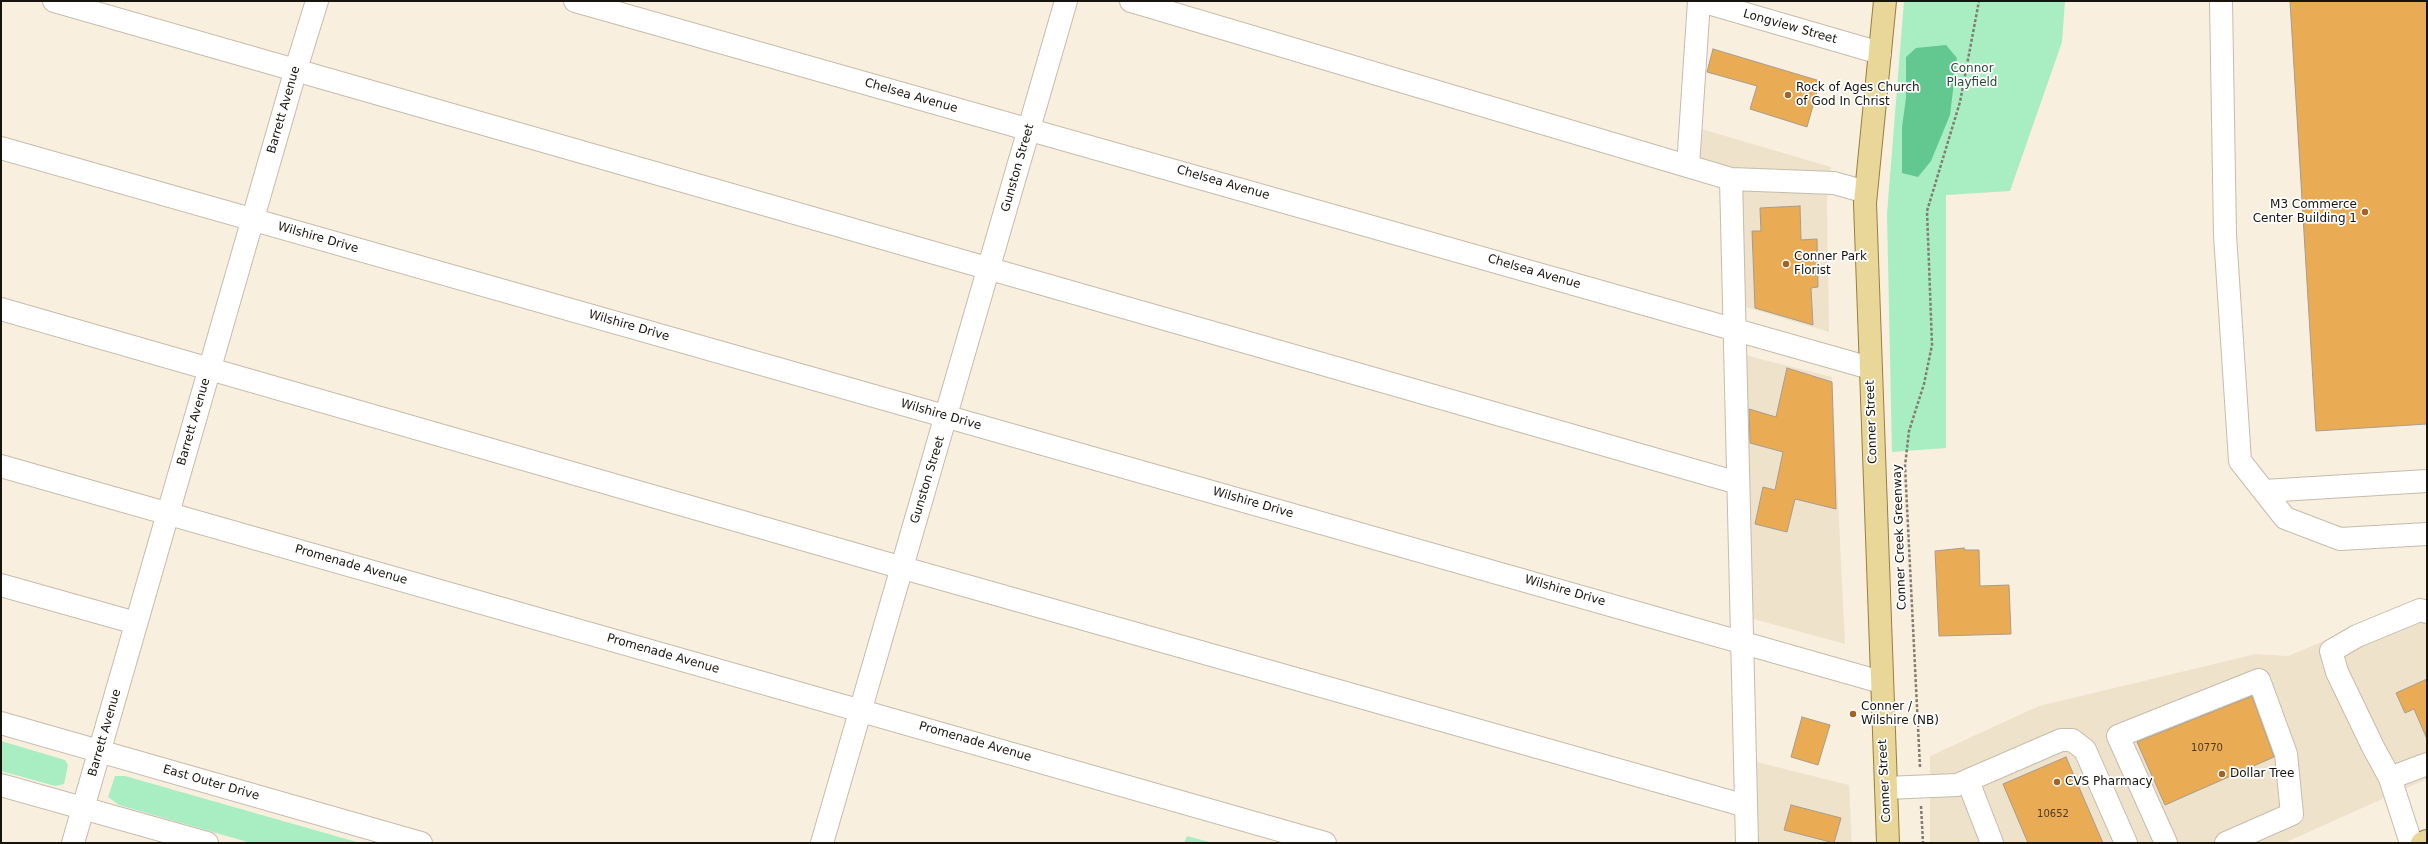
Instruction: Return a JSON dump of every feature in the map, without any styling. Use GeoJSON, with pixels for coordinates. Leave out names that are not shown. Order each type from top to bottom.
{"type":"FeatureCollection","features":[{"type":"Feature","properties":{"kind":"main road","name":"Conner Street"},"geometry":{"type":"LineString","coordinates":[[1885,1],[1866,192],[1870,368],[1888,843]]}},
{"type":"Feature","properties":{"kind":"main road"},"geometry":{"type":"LineString","coordinates":[[2422,843],[2427,841]]}},
{"type":"Feature","properties":{"kind":"street"},"geometry":{"type":"LineString","coordinates":[[54,1],[989,267],[1738,483]]}},
{"type":"Feature","properties":{"kind":"street","name":"Barrett Avenue"},"geometry":{"type":"LineString","coordinates":[[73,843],[252,219],[317,1]]}},
{"type":"Feature","properties":{"kind":"street","name":"Chelsea Avenue"},"geometry":{"type":"LineString","coordinates":[[575,1],[1734,328],[1870,368]]}},
{"type":"Feature","properties":{"kind":"street","name":"Gunston Street"},"geometry":{"type":"LineString","coordinates":[[822,843],[947,416],[1066,1]]}},
{"type":"Feature","properties":{"kind":"street"},"geometry":{"type":"LineString","coordinates":[[1131,1],[1731,179],[1834,183],[1866,192]]}},
{"type":"Feature","properties":{"kind":"street"},"geometry":{"type":"LineString","coordinates":[[1688,166],[1700,1]]}},
{"type":"Feature","properties":{"kind":"street","name":"Longview Street"},"geometry":{"type":"LineString","coordinates":[[1700,1],[1880,53]]}},
{"type":"Feature","properties":{"kind":"street"},"geometry":{"type":"LineString","coordinates":[[2221,1],[2225,235],[2240,461],[2285,518],[2340,539],[2427,534]]}},
{"type":"Feature","properties":{"kind":"street","name":"Wilshire Drive"},"geometry":{"type":"LineString","coordinates":[[1,148],[1742,641],[1881,682]]}},
{"type":"Feature","properties":{"kind":"street"},"geometry":{"type":"LineString","coordinates":[[1731,179],[1747,843]]}},
{"type":"Feature","properties":{"kind":"street"},"geometry":{"type":"LineString","coordinates":[[1,309],[902,568],[1746,806]]}},
{"type":"Feature","properties":{"kind":"street","name":"Promenade Avenue"},"geometry":{"type":"LineString","coordinates":[[1,466],[860,709],[1325,843]]}},
{"type":"Feature","properties":{"kind":"street"},"geometry":{"type":"LineString","coordinates":[[2264,491],[2427,481]]}},
{"type":"Feature","properties":{"kind":"street"},"geometry":{"type":"LineString","coordinates":[[1,585],[136,623]]}},
{"type":"Feature","properties":{"kind":"street"},"geometry":{"type":"LineString","coordinates":[[2411,843],[2390,778],[2372,747],[2337,672],[2332,651],[2358,636],[2420,610],[2427,612]]}},
{"type":"Feature","properties":{"kind":"street"},"geometry":{"type":"LineString","coordinates":[[2166,843],[2118,736],[2260,680],[2286,754],[2292,814],[2226,843]]}},
{"type":"Feature","properties":{"kind":"street","name":"East Outer Drive"},"geometry":{"type":"LineString","coordinates":[[1,723],[422,843]]}},
{"type":"Feature","properties":{"kind":"street"},"geometry":{"type":"LineString","coordinates":[[1886,788],[1957,785],[2061,740],[2072,740],[2085,750],[2126,843]]}},
{"type":"Feature","properties":{"kind":"street"},"geometry":{"type":"LineString","coordinates":[[2390,778],[2427,764]]}},
{"type":"Feature","properties":{"kind":"street"},"geometry":{"type":"LineString","coordinates":[[1968,780],[1992,843]]}},
{"type":"Feature","properties":{"kind":"street"},"geometry":{"type":"LineString","coordinates":[[1,785],[207,843]]}},
{"type":"Feature","properties":{"kind":"path","name":"Conner Creek Greenway"},"geometry":{"type":"LineString","coordinates":[[1923,843],[1905,466],[1909,431],[1924,384],[1932,346],[1927,211],[1960,102],[1979,1]]}},
{"type":"Feature","properties":{"kind":"shaded area"},"geometry":{"type":"Polygon","coordinates":[[[1698,128],[1831,167],[1827,201],[1829,332],[1739,305],[1734,173],[1694,159],[1698,128]]]}},
{"type":"Feature","properties":{"kind":"shaded area"},"geometry":{"type":"Polygon","coordinates":[[[1741,354],[1832,377],[1845,644],[1746,617],[1751,531],[1737,435],[1741,354]]]}},
{"type":"Feature","properties":{"kind":"shaded area"},"geometry":{"type":"Polygon","coordinates":[[[2427,598],[2427,779],[2284,843],[1930,843],[1930,756],[2039,706],[2256,654],[2288,656],[2427,598]]]}},
{"type":"Feature","properties":{"kind":"shaded area"},"geometry":{"type":"Polygon","coordinates":[[[1757,762],[1849,785],[1852,843],[1758,843],[1757,762]]]}},
{"type":"Feature","properties":{"kind":"green space","name":"Connor Playfield"},"geometry":{"type":"Polygon","coordinates":[[[1904,1],[2065,1],[2062,42],[2010,191],[1946,195],[1946,448],[1892,452],[1887,214],[1904,1]]]}},
{"type":"Feature","properties":{"kind":"green space"},"geometry":{"type":"Polygon","coordinates":[[[1946,45],[1957,58],[1950,115],[1931,161],[1918,177],[1902,173],[1902,127],[1906,98],[1906,57],[1916,48],[1946,45]]]}},
{"type":"Feature","properties":{"kind":"green space"},"geometry":{"type":"Polygon","coordinates":[[[1,741],[65,760],[68,765],[64,784],[55,786],[1,771],[1,741]]]}},
{"type":"Feature","properties":{"kind":"green space"},"geometry":{"type":"Polygon","coordinates":[[[115,776],[125,776],[360,843],[251,843],[119,805],[108,797],[115,776]]]}},
{"type":"Feature","properties":{"kind":"green space"},"geometry":{"type":"Polygon","coordinates":[[[1187,836],[1213,843],[1184,843],[1187,836]]]}},
{"type":"Feature","properties":{"kind":"building","name":"M3 Commerce Center Building 1"},"geometry":{"type":"Polygon","coordinates":[[[2290,1],[2427,1],[2427,424],[2316,431],[2290,1]]]}},
{"type":"Feature","properties":{"kind":"building","name":"Rock of Ages Church of God In Christ"},"geometry":{"type":"Polygon","coordinates":[[[1713,49],[1820,81],[1807,127],[1750,109],[1757,86],[1707,72],[1713,49]]]}},
{"type":"Feature","properties":{"kind":"building","name":"Conner Park Florist"},"geometry":{"type":"Polygon","coordinates":[[[1800,206],[1801,240],[1817,239],[1818,287],[1811,288],[1813,325],[1755,308],[1752,231],[1761,231],[1760,208],[1800,206]]]}},
{"type":"Feature","properties":{"kind":"building"},"geometry":{"type":"Polygon","coordinates":[[[1787,368],[1832,382],[1836,509],[1795,499],[1787,532],[1755,524],[1763,487],[1775,490],[1783,452],[1750,443],[1749,409],[1776,417],[1787,368]]]}},
{"type":"Feature","properties":{"kind":"building"},"geometry":{"type":"Polygon","coordinates":[[[1964,548],[1965,550],[1979,550],[1980,586],[2009,585],[2011,634],[1939,636],[1935,551],[1964,548]]]}},
{"type":"Feature","properties":{"kind":"building"},"geometry":{"type":"Polygon","coordinates":[[[2427,679],[2427,739],[2414,709],[2405,713],[2396,693],[2427,679]]]}},
{"type":"Feature","properties":{"kind":"building"},"geometry":{"type":"Polygon","coordinates":[[[2252,696],[2274,757],[2165,805],[2137,742],[2252,696]]]}},
{"type":"Feature","properties":{"kind":"building"},"geometry":{"type":"Polygon","coordinates":[[[1802,717],[1830,725],[1818,765],[1791,757],[1802,717]]]}},
{"type":"Feature","properties":{"kind":"building"},"geometry":{"type":"Polygon","coordinates":[[[2066,757],[2103,843],[2028,843],[2003,784],[2066,757]]]}},
{"type":"Feature","properties":{"kind":"building"},"geometry":{"type":"Polygon","coordinates":[[[1791,805],[1841,818],[1834,843],[1784,830],[1791,805]]]}},
{"type":"Feature","properties":{"kind":"place","name":"Rock of Ages Church of God In Christ"},"geometry":{"type":"Point","coordinates":[1788,95]}},
{"type":"Feature","properties":{"kind":"place","name":"M3 Commerce Center Building 1"},"geometry":{"type":"Point","coordinates":[2365,212]}},
{"type":"Feature","properties":{"kind":"place","name":"Conner Park Florist"},"geometry":{"type":"Point","coordinates":[1786,264]}},
{"type":"Feature","properties":{"kind":"place","name":"Conner / Wilshire (NB)"},"geometry":{"type":"Point","coordinates":[1853,714]}},
{"type":"Feature","properties":{"kind":"place","name":"Dollar Tree"},"geometry":{"type":"Point","coordinates":[2222,774]}},
{"type":"Feature","properties":{"kind":"place","name":"CVS Pharmacy"},"geometry":{"type":"Point","coordinates":[2057,782]}}]}
